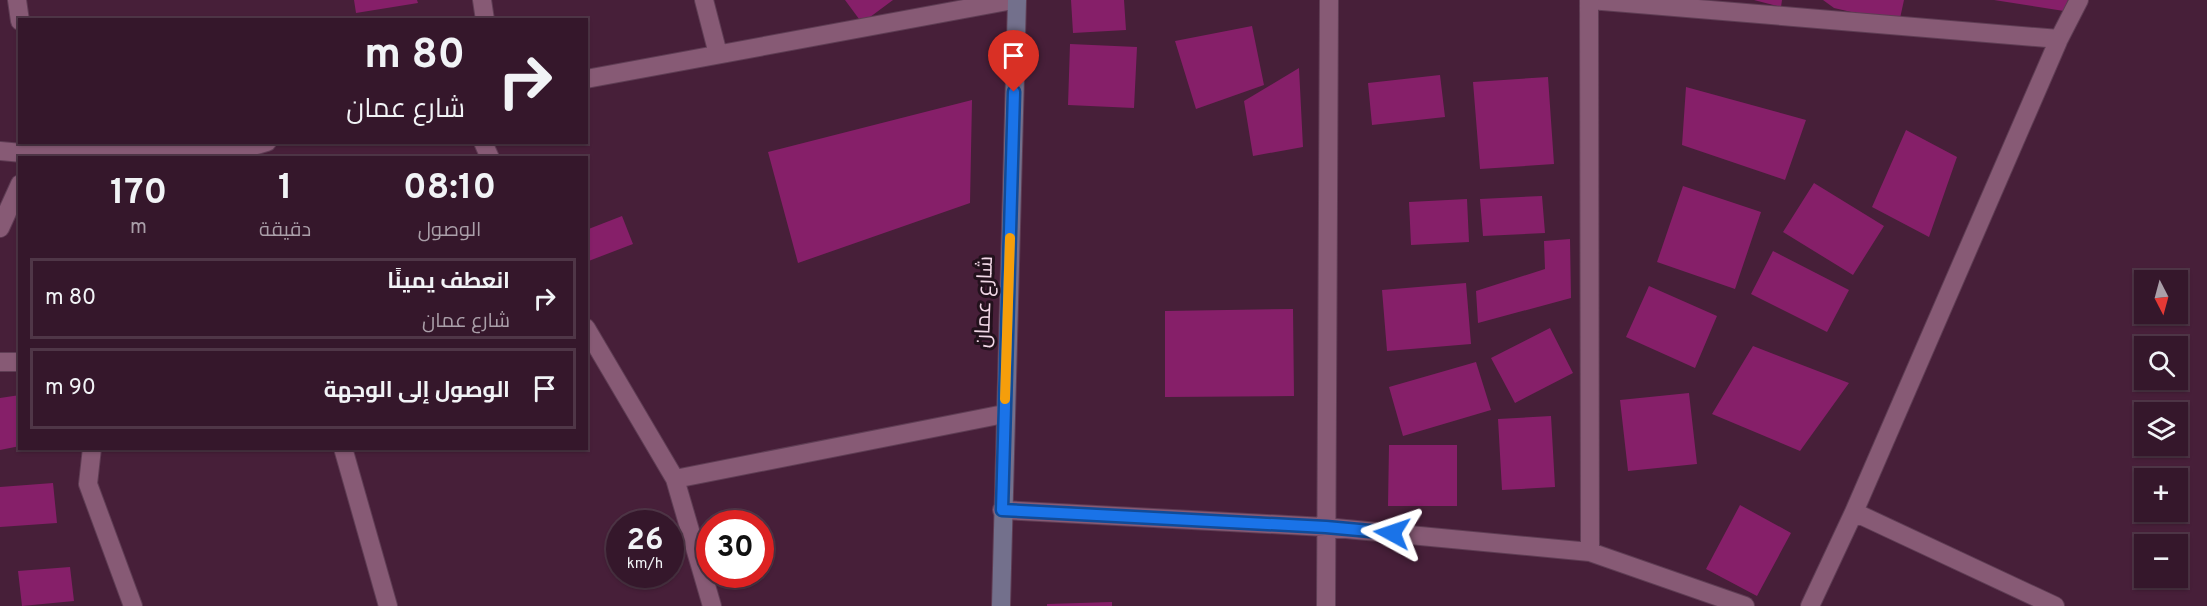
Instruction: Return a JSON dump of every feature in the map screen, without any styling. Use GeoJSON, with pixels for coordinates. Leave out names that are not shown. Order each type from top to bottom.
{"type":"FeatureCollection","features":[{"type":"Feature","properties":{"kind":"street"},"geometry":{"type":"LineString","coordinates":[[17,0],[20,18]]}},
{"type":"Feature","properties":{"kind":"street"},"geometry":{"type":"LineString","coordinates":[[482,0],[485,18]]}},
{"type":"Feature","properties":{"kind":"street"},"geometry":{"type":"LineString","coordinates":[[704,0],[718,54]]}},
{"type":"Feature","properties":{"kind":"street"},"geometry":{"type":"LineString","coordinates":[[588,79],[1015,0]]}},
{"type":"Feature","properties":{"kind":"street","name":"شارع عمان"},"geometry":{"type":"LineString","coordinates":[[1000,606],[1015,0]]}},
{"type":"Feature","properties":{"kind":"street"},"geometry":{"type":"LineString","coordinates":[[1326,606],[1329,0]]}},
{"type":"Feature","properties":{"kind":"street"},"geometry":{"type":"LineString","coordinates":[[1590,552],[1590,0],[2059,39]]}},
{"type":"Feature","properties":{"kind":"street"},"geometry":{"type":"LineString","coordinates":[[1810,606],[1854,512],[2059,39],[2079,0]]}},
{"type":"Feature","properties":{"kind":"street"},"geometry":{"type":"LineString","coordinates":[[0,151],[261,148]]}},
{"type":"Feature","properties":{"kind":"street"},"geometry":{"type":"LineString","coordinates":[[0,228],[18,188]]}},
{"type":"Feature","properties":{"kind":"street"},"geometry":{"type":"LineString","coordinates":[[588,330],[675,478],[712,606]]}},
{"type":"Feature","properties":{"kind":"street"},"geometry":{"type":"LineString","coordinates":[[0,362],[18,362]]}},
{"type":"Feature","properties":{"kind":"street"},"geometry":{"type":"LineString","coordinates":[[675,478],[1004,414]]}},
{"type":"Feature","properties":{"kind":"street"},"geometry":{"type":"LineString","coordinates":[[92,450],[88,483],[133,606]]}},
{"type":"Feature","properties":{"kind":"street"},"geometry":{"type":"LineString","coordinates":[[344,450],[388,606]]}},
{"type":"Feature","properties":{"kind":"street"},"geometry":{"type":"LineString","coordinates":[[1002,510],[1326,527],[1590,552],[1745,606]]}},
{"type":"Feature","properties":{"kind":"street"},"geometry":{"type":"LineString","coordinates":[[1854,512],[2055,606]]}},
{"type":"Feature","properties":{"kind":"building"},"geometry":{"type":"Polygon","coordinates":[[[354,0],[417,0],[418,3],[356,13],[354,0]]]}},
{"type":"Feature","properties":{"kind":"building"},"geometry":{"type":"Polygon","coordinates":[[[845,0],[893,0],[862,23],[845,0]]]}},
{"type":"Feature","properties":{"kind":"building"},"geometry":{"type":"Polygon","coordinates":[[[1071,0],[1124,0],[1126,30],[1073,33],[1071,0]]]}},
{"type":"Feature","properties":{"kind":"building"},"geometry":{"type":"Polygon","coordinates":[[[1754,0],[1782,0],[1781,7],[1754,0]]]}},
{"type":"Feature","properties":{"kind":"building"},"geometry":{"type":"Polygon","coordinates":[[[1823,0],[1904,0],[1899,23],[1834,8],[1823,0]]]}},
{"type":"Feature","properties":{"kind":"building"},"geometry":{"type":"Polygon","coordinates":[[[1994,0],[2068,0],[2064,11],[1994,0]]]}},
{"type":"Feature","properties":{"kind":"building"},"geometry":{"type":"Polygon","coordinates":[[[1252,26],[1264,85],[1196,109],[1175,41],[1252,26]]]}},
{"type":"Feature","properties":{"kind":"building"},"geometry":{"type":"Polygon","coordinates":[[[1070,44],[1137,47],[1134,108],[1068,105],[1070,44]]]}},
{"type":"Feature","properties":{"kind":"building"},"geometry":{"type":"Polygon","coordinates":[[[1299,68],[1303,147],[1253,156],[1244,101],[1299,68]]]}},
{"type":"Feature","properties":{"kind":"building"},"geometry":{"type":"Polygon","coordinates":[[[1440,75],[1445,117],[1372,125],[1368,83],[1440,75]]]}},
{"type":"Feature","properties":{"kind":"building"},"geometry":{"type":"Polygon","coordinates":[[[1548,77],[1554,164],[1480,169],[1473,82],[1548,77]]]}},
{"type":"Feature","properties":{"kind":"building"},"geometry":{"type":"Polygon","coordinates":[[[1686,87],[1806,120],[1785,180],[1682,145],[1686,87]]]}},
{"type":"Feature","properties":{"kind":"building"},"geometry":{"type":"Polygon","coordinates":[[[972,100],[970,203],[798,263],[768,152],[972,100]]]}},
{"type":"Feature","properties":{"kind":"building"},"geometry":{"type":"Polygon","coordinates":[[[1906,130],[1957,157],[1929,237],[1872,207],[1906,130]]]}},
{"type":"Feature","properties":{"kind":"building"},"geometry":{"type":"Polygon","coordinates":[[[1814,183],[1884,226],[1853,275],[1783,232],[1814,183]]]}},
{"type":"Feature","properties":{"kind":"building"},"geometry":{"type":"Polygon","coordinates":[[[1683,186],[1761,212],[1735,289],[1657,262],[1683,186]]]}},
{"type":"Feature","properties":{"kind":"building"},"geometry":{"type":"Polygon","coordinates":[[[1542,196],[1545,233],[1483,236],[1480,199],[1542,196]]]}},
{"type":"Feature","properties":{"kind":"building"},"geometry":{"type":"Polygon","coordinates":[[[1467,199],[1469,242],[1411,245],[1409,202],[1467,199]]]}},
{"type":"Feature","properties":{"kind":"building"},"geometry":{"type":"Polygon","coordinates":[[[622,216],[633,244],[588,261],[588,229],[622,216]]]}},
{"type":"Feature","properties":{"kind":"building"},"geometry":{"type":"Polygon","coordinates":[[[1570,239],[1571,298],[1478,323],[1476,291],[1545,269],[1544,241],[1570,239]]]}},
{"type":"Feature","properties":{"kind":"building"},"geometry":{"type":"Polygon","coordinates":[[[1773,251],[1849,290],[1827,332],[1751,294],[1773,251]]]}},
{"type":"Feature","properties":{"kind":"building"},"geometry":{"type":"Polygon","coordinates":[[[1466,283],[1471,344],[1387,351],[1382,290],[1466,283]]]}},
{"type":"Feature","properties":{"kind":"building"},"geometry":{"type":"Polygon","coordinates":[[[1649,286],[1717,316],[1695,368],[1626,337],[1649,286]]]}},
{"type":"Feature","properties":{"kind":"building"},"geometry":{"type":"Polygon","coordinates":[[[1293,309],[1294,396],[1165,397],[1165,311],[1293,309]]]}},
{"type":"Feature","properties":{"kind":"building"},"geometry":{"type":"Polygon","coordinates":[[[1550,328],[1573,373],[1515,403],[1491,358],[1550,328]]]}},
{"type":"Feature","properties":{"kind":"building"},"geometry":{"type":"Polygon","coordinates":[[[1753,346],[1849,383],[1800,451],[1712,414],[1753,346]]]}},
{"type":"Feature","properties":{"kind":"building"},"geometry":{"type":"Polygon","coordinates":[[[1476,362],[1491,410],[1403,436],[1389,387],[1476,362]]]}},
{"type":"Feature","properties":{"kind":"building"},"geometry":{"type":"Polygon","coordinates":[[[1689,393],[1697,464],[1628,471],[1620,400],[1689,393]]]}},
{"type":"Feature","properties":{"kind":"building"},"geometry":{"type":"Polygon","coordinates":[[[18,395],[18,446],[0,450],[0,398],[18,395]]]}},
{"type":"Feature","properties":{"kind":"building"},"geometry":{"type":"Polygon","coordinates":[[[1551,416],[1555,487],[1502,490],[1498,419],[1551,416]]]}},
{"type":"Feature","properties":{"kind":"building"},"geometry":{"type":"Polygon","coordinates":[[[1389,445],[1457,445],[1457,506],[1388,506],[1389,445]]]}},
{"type":"Feature","properties":{"kind":"building"},"geometry":{"type":"Polygon","coordinates":[[[53,483],[57,523],[0,527],[0,487],[53,483]]]}},
{"type":"Feature","properties":{"kind":"building"},"geometry":{"type":"Polygon","coordinates":[[[1740,505],[1791,533],[1757,596],[1706,569],[1740,505]]]}},
{"type":"Feature","properties":{"kind":"building"},"geometry":{"type":"Polygon","coordinates":[[[70,567],[74,601],[22,606],[18,571],[70,567]]]}},
{"type":"Feature","properties":{"kind":"building"},"geometry":{"type":"Polygon","coordinates":[[[1112,602],[1112,606],[1047,606],[1047,604],[1112,602]]]}},
{"type":"Feature","properties":{"kind":"slow traffic"},"geometry":{"type":"LineString","coordinates":[[1005,399],[1010,238]]}},
{"type":"Feature","properties":{"kind":"route"},"geometry":{"type":"LineString","coordinates":[[1014,92],[1002,510],[1326,527],[1392,533]]}}]}
